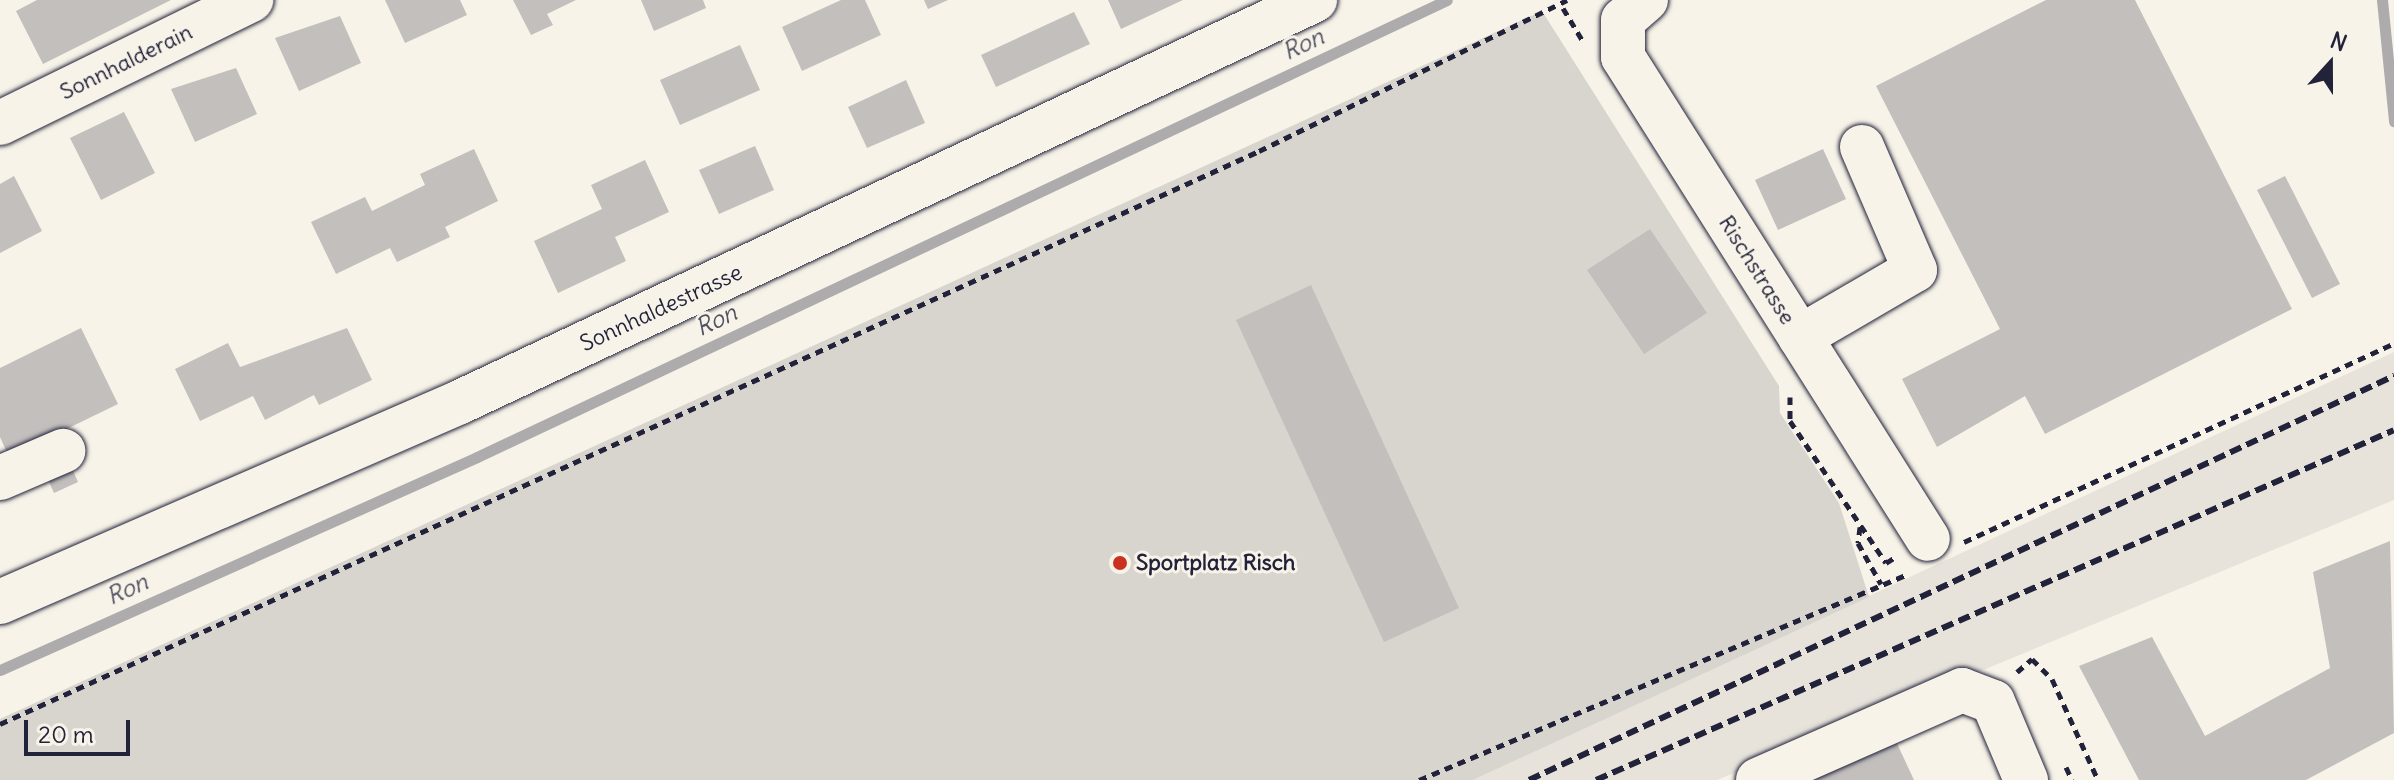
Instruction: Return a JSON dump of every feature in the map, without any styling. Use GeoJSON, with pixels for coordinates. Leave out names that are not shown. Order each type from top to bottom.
{"type":"FeatureCollection","features":[{"type":"Feature","properties":{"kind":"street","name":"Sonnhalderain"},"geometry":{"type":"LineString","coordinates":[[0,123],[251,0]]}},
{"type":"Feature","properties":{"kind":"street","name":"Sonnhaldestrasse"},"geometry":{"type":"LineString","coordinates":[[0,602],[460,402],[1315,0]]}},
{"type":"Feature","properties":{"kind":"street","name":"Rischstrasse"},"geometry":{"type":"LineString","coordinates":[[1608,7],[1623,57],[1928,539]]}},
{"type":"Feature","properties":{"kind":"street"},"geometry":{"type":"LineString","coordinates":[[1800,337],[1915,270],[1862,147]]}},
{"type":"Feature","properties":{"kind":"street"},"geometry":{"type":"LineString","coordinates":[[0,478],[63,451]]}},
{"type":"Feature","properties":{"kind":"street"},"geometry":{"type":"LineString","coordinates":[[1758,780],[1962,690],[1993,702],[2026,780]]}},
{"type":"Feature","properties":{"kind":"path"},"geometry":{"type":"LineString","coordinates":[[1567,0],[1608,7]]}},
{"type":"Feature","properties":{"kind":"path"},"geometry":{"type":"LineString","coordinates":[[0,724],[1608,7]]}},
{"type":"Feature","properties":{"kind":"path"},"geometry":{"type":"LineString","coordinates":[[1419,780],[1914,571],[1928,539],[1966,542],[2394,343]]}},
{"type":"Feature","properties":{"kind":"path"},"geometry":{"type":"LineString","coordinates":[[1793,384],[1790,421],[1886,563]]}},
{"type":"Feature","properties":{"kind":"path"},"geometry":{"type":"LineString","coordinates":[[1861,526],[1858,543],[1881,584]]}},
{"type":"Feature","properties":{"kind":"path"},"geometry":{"type":"LineString","coordinates":[[2012,675],[2032,659],[2063,698],[2098,780]]}},
{"type":"Feature","properties":{"kind":"shaded area"},"geometry":{"type":"Polygon","coordinates":[[[1542,11],[1779,386],[1780,413],[1839,503],[1869,597],[1473,780],[0,780],[0,719],[1542,11]]]}},
{"type":"Feature","properties":{"kind":"shaded area"},"geometry":{"type":"Polygon","coordinates":[[[2394,352],[2394,500],[1717,780],[1473,780],[2394,352]]]}},
{"type":"Feature","properties":{"kind":"building"},"geometry":{"type":"Polygon","coordinates":[[[37,0],[171,0],[43,64],[16,11],[37,0]]]}},
{"type":"Feature","properties":{"kind":"building"},"geometry":{"type":"Polygon","coordinates":[[[385,0],[460,0],[467,15],[405,43],[385,0]]]}},
{"type":"Feature","properties":{"kind":"building"},"geometry":{"type":"Polygon","coordinates":[[[513,0],[576,0],[547,14],[553,25],[531,35],[513,0]]]}},
{"type":"Feature","properties":{"kind":"building"},"geometry":{"type":"Polygon","coordinates":[[[641,0],[703,0],[706,8],[654,31],[641,0]]]}},
{"type":"Feature","properties":{"kind":"building"},"geometry":{"type":"Polygon","coordinates":[[[841,0],[865,0],[881,35],[802,71],[782,27],[841,0]]]}},
{"type":"Feature","properties":{"kind":"building"},"geometry":{"type":"Polygon","coordinates":[[[924,0],[948,0],[928,9],[924,0]]]}},
{"type":"Feature","properties":{"kind":"building"},"geometry":{"type":"Polygon","coordinates":[[[1108,0],[1183,0],[1121,29],[1108,0]]]}},
{"type":"Feature","properties":{"kind":"building"},"geometry":{"type":"Polygon","coordinates":[[[2046,0],[2135,0],[2292,309],[2045,434],[2025,396],[1937,447],[1902,379],[2000,329],[1876,86],[2046,0]]]}},
{"type":"Feature","properties":{"kind":"building"},"geometry":{"type":"Polygon","coordinates":[[[1074,12],[1090,44],[996,87],[981,55],[1074,12]]]}},
{"type":"Feature","properties":{"kind":"building"},"geometry":{"type":"Polygon","coordinates":[[[340,16],[361,63],[299,91],[275,38],[340,16]]]}},
{"type":"Feature","properties":{"kind":"building"},"geometry":{"type":"Polygon","coordinates":[[[740,45],[760,90],[680,125],[660,80],[740,45]]]}},
{"type":"Feature","properties":{"kind":"building"},"geometry":{"type":"Polygon","coordinates":[[[236,68],[257,114],[195,142],[171,89],[236,68]]]}},
{"type":"Feature","properties":{"kind":"building"},"geometry":{"type":"Polygon","coordinates":[[[906,80],[925,123],[867,148],[848,107],[906,80]]]}},
{"type":"Feature","properties":{"kind":"building"},"geometry":{"type":"Polygon","coordinates":[[[124,112],[155,173],[101,200],[70,138],[124,112]]]}},
{"type":"Feature","properties":{"kind":"building"},"geometry":{"type":"Polygon","coordinates":[[[755,146],[774,190],[719,214],[699,170],[755,146]]]}},
{"type":"Feature","properties":{"kind":"building"},"geometry":{"type":"Polygon","coordinates":[[[474,149],[498,201],[445,227],[450,237],[397,262],[390,248],[336,274],[311,222],[365,197],[372,211],[425,185],[420,174],[474,149]]]}},
{"type":"Feature","properties":{"kind":"building"},"geometry":{"type":"Polygon","coordinates":[[[1823,149],[1846,199],[1778,230],[1755,180],[1823,149]]]}},
{"type":"Feature","properties":{"kind":"building"},"geometry":{"type":"Polygon","coordinates":[[[645,160],[669,212],[615,237],[626,261],[558,293],[534,241],[602,209],[591,185],[645,160]]]}},
{"type":"Feature","properties":{"kind":"building"},"geometry":{"type":"Polygon","coordinates":[[[14,176],[42,231],[0,253],[0,184],[14,176]]]}},
{"type":"Feature","properties":{"kind":"building"},"geometry":{"type":"Polygon","coordinates":[[[2285,176],[2340,284],[2312,298],[2257,190],[2285,176]]]}},
{"type":"Feature","properties":{"kind":"building"},"geometry":{"type":"Polygon","coordinates":[[[1650,229],[1707,313],[1644,354],[1587,270],[1650,229]]]}},
{"type":"Feature","properties":{"kind":"building"},"geometry":{"type":"Polygon","coordinates":[[[1311,285],[1459,608],[1384,642],[1236,320],[1311,285]]]}},
{"type":"Feature","properties":{"kind":"building"},"geometry":{"type":"Polygon","coordinates":[[[81,328],[118,404],[9,457],[0,437],[0,368],[81,328]]]}},
{"type":"Feature","properties":{"kind":"building"},"geometry":{"type":"Polygon","coordinates":[[[347,328],[372,380],[319,405],[314,395],[265,420],[253,396],[200,421],[175,369],[228,343],[240,367],[347,328]]]}},
{"type":"Feature","properties":{"kind":"building"},"geometry":{"type":"Polygon","coordinates":[[[70,464],[78,482],[54,493],[46,475],[70,464]]]}},
{"type":"Feature","properties":{"kind":"building"},"geometry":{"type":"Polygon","coordinates":[[[2390,541],[2394,733],[2306,780],[2139,780],[2079,666],[2152,637],[2205,736],[2330,668],[2313,572],[2390,541]]]}},
{"type":"Feature","properties":{"kind":"building"},"geometry":{"type":"Polygon","coordinates":[[[1893,735],[1914,780],[1795,780],[1893,735]]]}},
{"type":"Feature","properties":{"kind":"waterway","name":"Ron"},"geometry":{"type":"LineString","coordinates":[[0,670],[477,457],[1447,0]]}},
{"type":"Feature","properties":{"kind":"waterway"},"geometry":{"type":"LineString","coordinates":[[2382,0],[2394,121]]}},
{"type":"Feature","properties":{"kind":"railway"},"geometry":{"type":"LineString","coordinates":[[1529,780],[2394,376]]}},
{"type":"Feature","properties":{"kind":"railway"},"geometry":{"type":"LineString","coordinates":[[1596,780],[2394,430]]}},
{"type":"Feature","properties":{"kind":"place","name":"Sportplatz Risch"},"geometry":{"type":"Point","coordinates":[1120,563]}}]}
